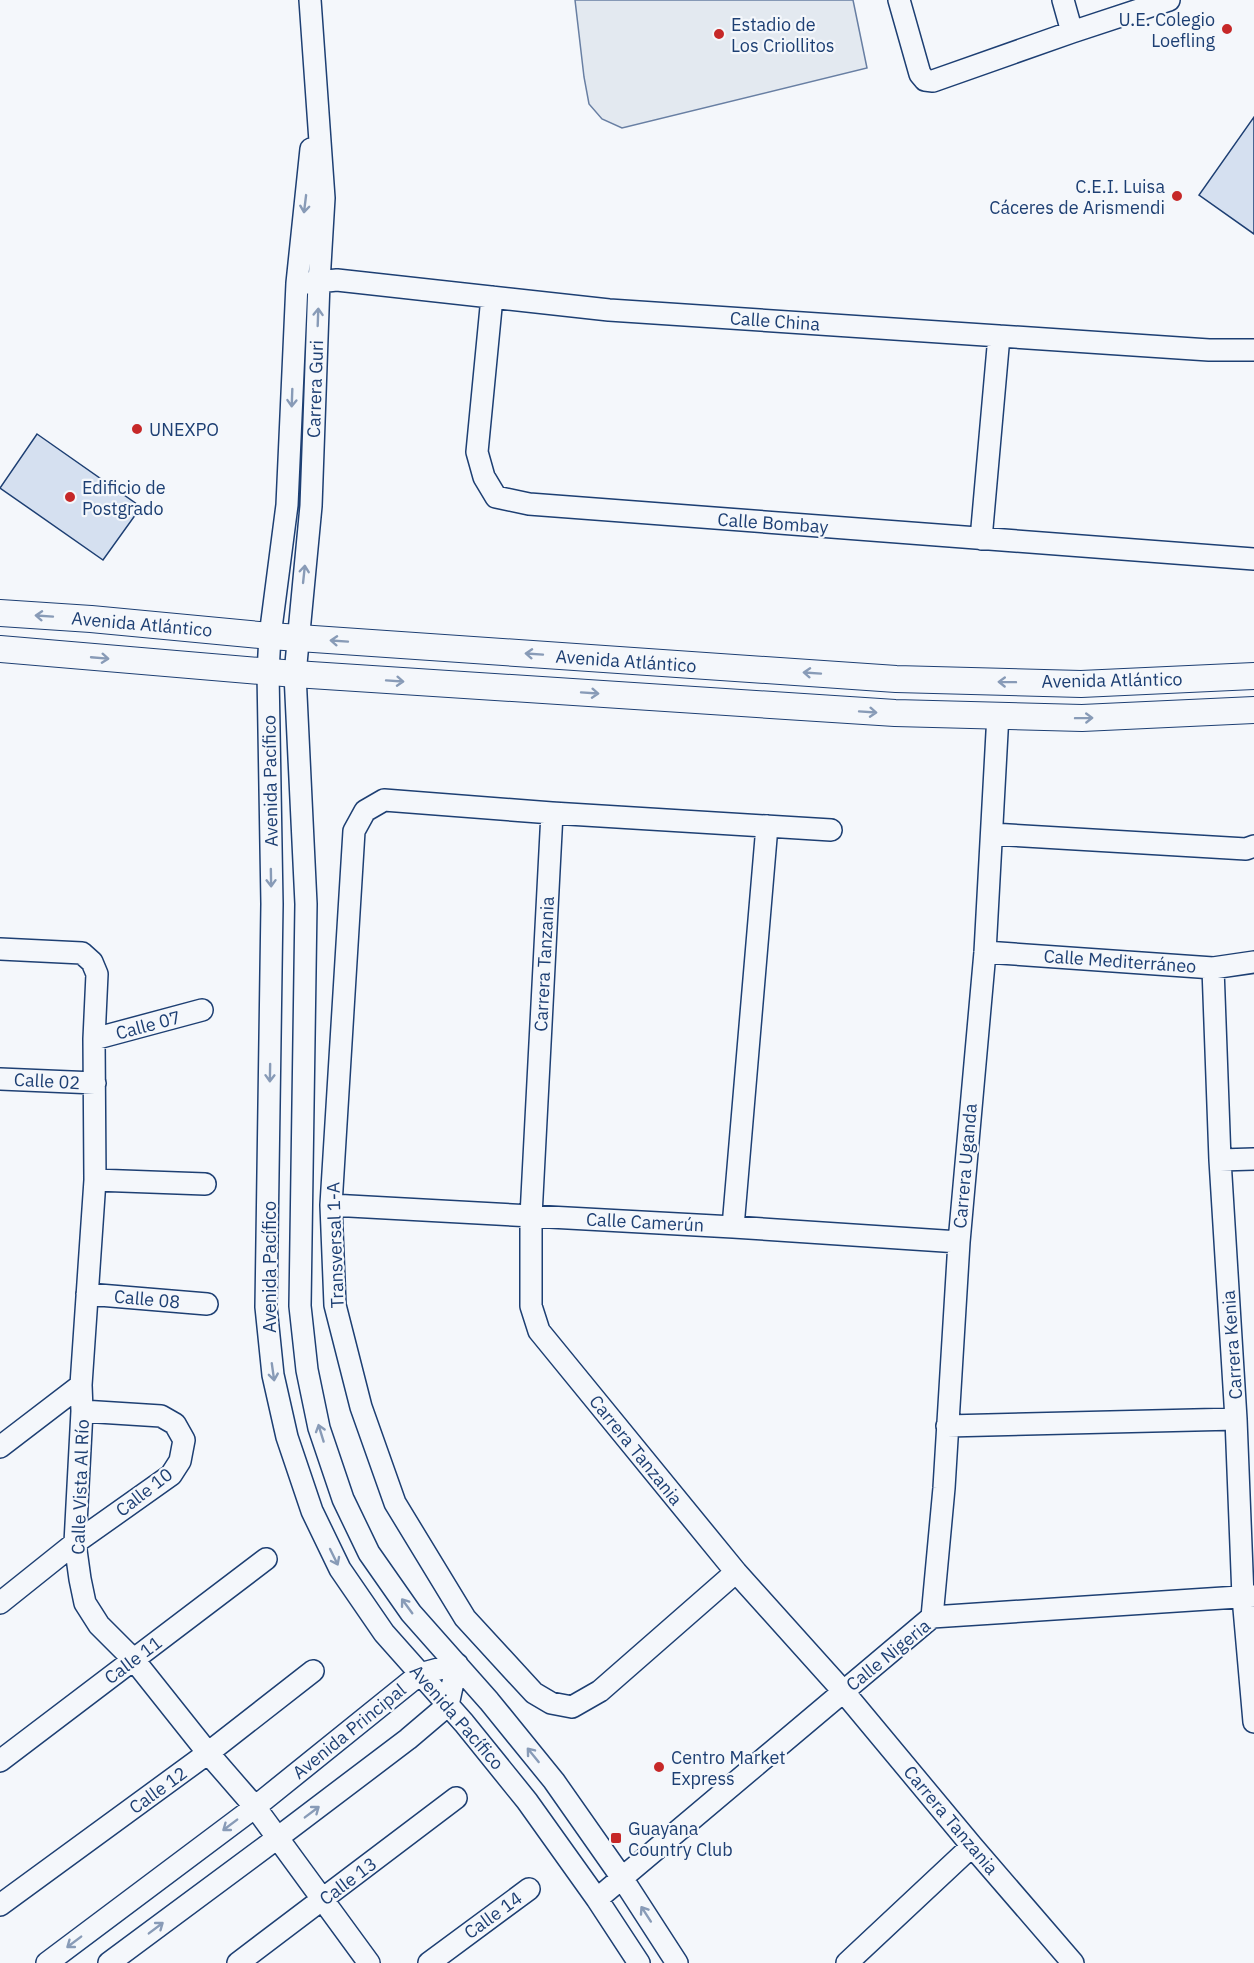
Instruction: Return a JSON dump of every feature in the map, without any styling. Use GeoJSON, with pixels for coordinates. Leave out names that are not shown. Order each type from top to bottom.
{"type":"FeatureCollection","features":[{"type":"Feature","properties":{"kind":"main road","name":"Avenida Atlántico"},"geometry":{"type":"LineString","coordinates":[[0,613],[91,619],[297,639],[896,679],[1081,684],[1254,675]]}},
{"type":"Feature","properties":{"kind":"main road","name":"Avenida Atlántico"},"geometry":{"type":"LineString","coordinates":[[0,649],[295,674],[895,713],[1082,718],[1254,710]]}},
{"type":"Feature","properties":{"kind":"street","name":"Carrera Guri"},"geometry":{"type":"LineString","coordinates":[[295,674],[311,506],[324,198],[310,0]]}},
{"type":"Feature","properties":{"kind":"street"},"geometry":{"type":"LineString","coordinates":[[899,0],[920,74],[925,80],[933,81],[1168,0]]}},
{"type":"Feature","properties":{"kind":"street"},"geometry":{"type":"LineString","coordinates":[[1063,0],[1072,32]]}},
{"type":"Feature","properties":{"kind":"street","name":"Carrera Guri"},"geometry":{"type":"LineString","coordinates":[[268,672],[270,636],[287,505],[297,283],[317,104]]}},
{"type":"Feature","properties":{"kind":"street","name":"Calle China"},"geometry":{"type":"LineString","coordinates":[[297,283],[337,280],[609,310],[1209,350],[1254,350]]}},
{"type":"Feature","properties":{"kind":"street","name":"Calle Bombay"},"geometry":{"type":"LineString","coordinates":[[492,297],[477,452],[484,477],[496,497],[529,504],[1254,559]]}},
{"type":"Feature","properties":{"kind":"street"},"geometry":{"type":"LineString","coordinates":[[981,539],[999,336]]}},
{"type":"Feature","properties":{"kind":"street","name":"Avenida Pacífico"},"geometry":{"type":"LineString","coordinates":[[268,672],[272,904],[266,1307],[273,1375],[287,1437],[312,1511],[340,1569],[384,1634],[448,1705],[528,1801],[639,1963]]}},
{"type":"Feature","properties":{"kind":"street","name":"Avenida Pacífico"},"geometry":{"type":"LineString","coordinates":[[295,674],[306,904],[300,1306],[307,1370],[319,1428],[343,1499],[369,1552],[411,1613],[555,1781],[678,1963]]}},
{"type":"Feature","properties":{"kind":"street","name":"Carrera Uganda"},"geometry":{"type":"LineString","coordinates":[[932,1617],[959,1242],[985,952],[998,714]]}},
{"type":"Feature","properties":{"kind":"street","name":"Transversal 1-A"},"geometry":{"type":"LineString","coordinates":[[552,813],[384,800],[365,811],[354,831],[331,1205],[335,1305],[361,1407],[395,1503],[465,1618],[534,1693],[552,1703],[572,1707],[600,1691],[736,1572]]}},
{"type":"Feature","properties":{"kind":"street"},"geometry":{"type":"LineString","coordinates":[[552,813],[831,830]]}},
{"type":"Feature","properties":{"kind":"street","name":"Carrera Tanzania"},"geometry":{"type":"LineString","coordinates":[[552,813],[531,1216],[531,1306],[539,1331],[736,1572],[843,1691],[1073,1963]]}},
{"type":"Feature","properties":{"kind":"street"},"geometry":{"type":"LineString","coordinates":[[733,1227],[767,826]]}},
{"type":"Feature","properties":{"kind":"street"},"geometry":{"type":"LineString","coordinates":[[992,834],[1246,849],[1254,846]]}},
{"type":"Feature","properties":{"kind":"street","name":"Calle Vista Al Río"},"geometry":{"type":"LineString","coordinates":[[0,949],[82,953],[92,962],[97,974],[94,1039],[95,1179],[81,1385],[82,1411],[75,1543],[85,1603],[99,1625],[134,1660],[208,1753],[255,1807],[276,1839],[369,1963]]}},
{"type":"Feature","properties":{"kind":"street","name":"Calle Mediterráneo"},"geometry":{"type":"LineString","coordinates":[[985,952],[1213,968],[1254,962]]}},
{"type":"Feature","properties":{"kind":"street","name":"Carrera Kenia"},"geometry":{"type":"LineString","coordinates":[[1213,968],[1220,1160],[1254,1722]]}},
{"type":"Feature","properties":{"kind":"street"},"geometry":{"type":"LineString","coordinates":[[271,996],[305,986]]}},
{"type":"Feature","properties":{"kind":"street","name":"Calle 07"},"geometry":{"type":"LineString","coordinates":[[94,1039],[202,1010]]}},
{"type":"Feature","properties":{"kind":"street","name":"Calle 02"},"geometry":{"type":"LineString","coordinates":[[0,1079],[95,1083]]}},
{"type":"Feature","properties":{"kind":"street"},"geometry":{"type":"LineString","coordinates":[[1220,1160],[1254,1159]]}},
{"type":"Feature","properties":{"kind":"street"},"geometry":{"type":"LineString","coordinates":[[95,1179],[205,1184]]}},
{"type":"Feature","properties":{"kind":"street","name":"Calle Camerún"},"geometry":{"type":"LineString","coordinates":[[331,1205],[959,1242]]}},
{"type":"Feature","properties":{"kind":"street","name":"Calle 08"},"geometry":{"type":"LineString","coordinates":[[87,1294],[207,1304]]}},
{"type":"Feature","properties":{"kind":"street"},"geometry":{"type":"LineString","coordinates":[[0,1447],[81,1385]]}},
{"type":"Feature","properties":{"kind":"street","name":"Calle 10"},"geometry":{"type":"LineString","coordinates":[[0,1603],[75,1543],[171,1475],[180,1461],[184,1440],[175,1424],[161,1416],[82,1411]]}},
{"type":"Feature","properties":{"kind":"street"},"geometry":{"type":"LineString","coordinates":[[947,1426],[1236,1419]]}},
{"type":"Feature","properties":{"kind":"street","name":"Calle 11"},"geometry":{"type":"LineString","coordinates":[[0,1761],[267,1559]]}},
{"type":"Feature","properties":{"kind":"street","name":"Calle Nigeria"},"geometry":{"type":"LineString","coordinates":[[597,1899],[932,1617],[1248,1597]]}},
{"type":"Feature","properties":{"kind":"street"},"geometry":{"type":"LineString","coordinates":[[108,1963],[408,1739],[448,1705],[457,1664]]}},
{"type":"Feature","properties":{"kind":"street","name":"Avenida Principal"},"geometry":{"type":"LineString","coordinates":[[47,1963],[255,1807],[420,1674],[457,1664]]}},
{"type":"Feature","properties":{"kind":"street","name":"Calle 12"},"geometry":{"type":"LineString","coordinates":[[0,1905],[208,1753],[313,1671]]}},
{"type":"Feature","properties":{"kind":"street","name":"Calle 13"},"geometry":{"type":"LineString","coordinates":[[238,1963],[456,1798]]}},
{"type":"Feature","properties":{"kind":"street"},"geometry":{"type":"LineString","coordinates":[[847,1963],[972,1846]]}},
{"type":"Feature","properties":{"kind":"street","name":"Calle 14"},"geometry":{"type":"LineString","coordinates":[[429,1963],[529,1889]]}},
{"type":"Feature","properties":{"kind":"shaded area","name":"Estadio de Los Criollitos"},"geometry":{"type":"Polygon","coordinates":[[[575,0],[853,0],[867,68],[622,128],[602,119],[589,104],[575,0]]]}},
{"type":"Feature","properties":{"kind":"building"},"geometry":{"type":"Polygon","coordinates":[[[1254,117],[1254,234],[1199,195],[1254,117]]]}},
{"type":"Feature","properties":{"kind":"building","name":"Edificio de Postgrado"},"geometry":{"type":"Polygon","coordinates":[[[37,434],[141,507],[103,560],[0,488],[37,434]]]}},
{"type":"Feature","properties":{"kind":"place","name":"U.E. Colegio Loefling"},"geometry":{"type":"Point","coordinates":[1227,29]}},
{"type":"Feature","properties":{"kind":"place","name":"Estadio de Los Criollitos"},"geometry":{"type":"Point","coordinates":[719,34]}},
{"type":"Feature","properties":{"kind":"place","name":"C.E.I. Luisa Cáceres de Arismendi"},"geometry":{"type":"Point","coordinates":[1177,196]}},
{"type":"Feature","properties":{"kind":"place","name":"UNEXPO"},"geometry":{"type":"Point","coordinates":[137,429]}},
{"type":"Feature","properties":{"kind":"place","name":"Edificio de Postgrado"},"geometry":{"type":"Point","coordinates":[70,497]}},
{"type":"Feature","properties":{"kind":"place","name":"Centro Market Express"},"geometry":{"type":"Point","coordinates":[659,1767]}},
{"type":"Feature","properties":{"kind":"place","name":"Guayana Country Club"},"geometry":{"type":"Point","coordinates":[616,1838]}}]}
